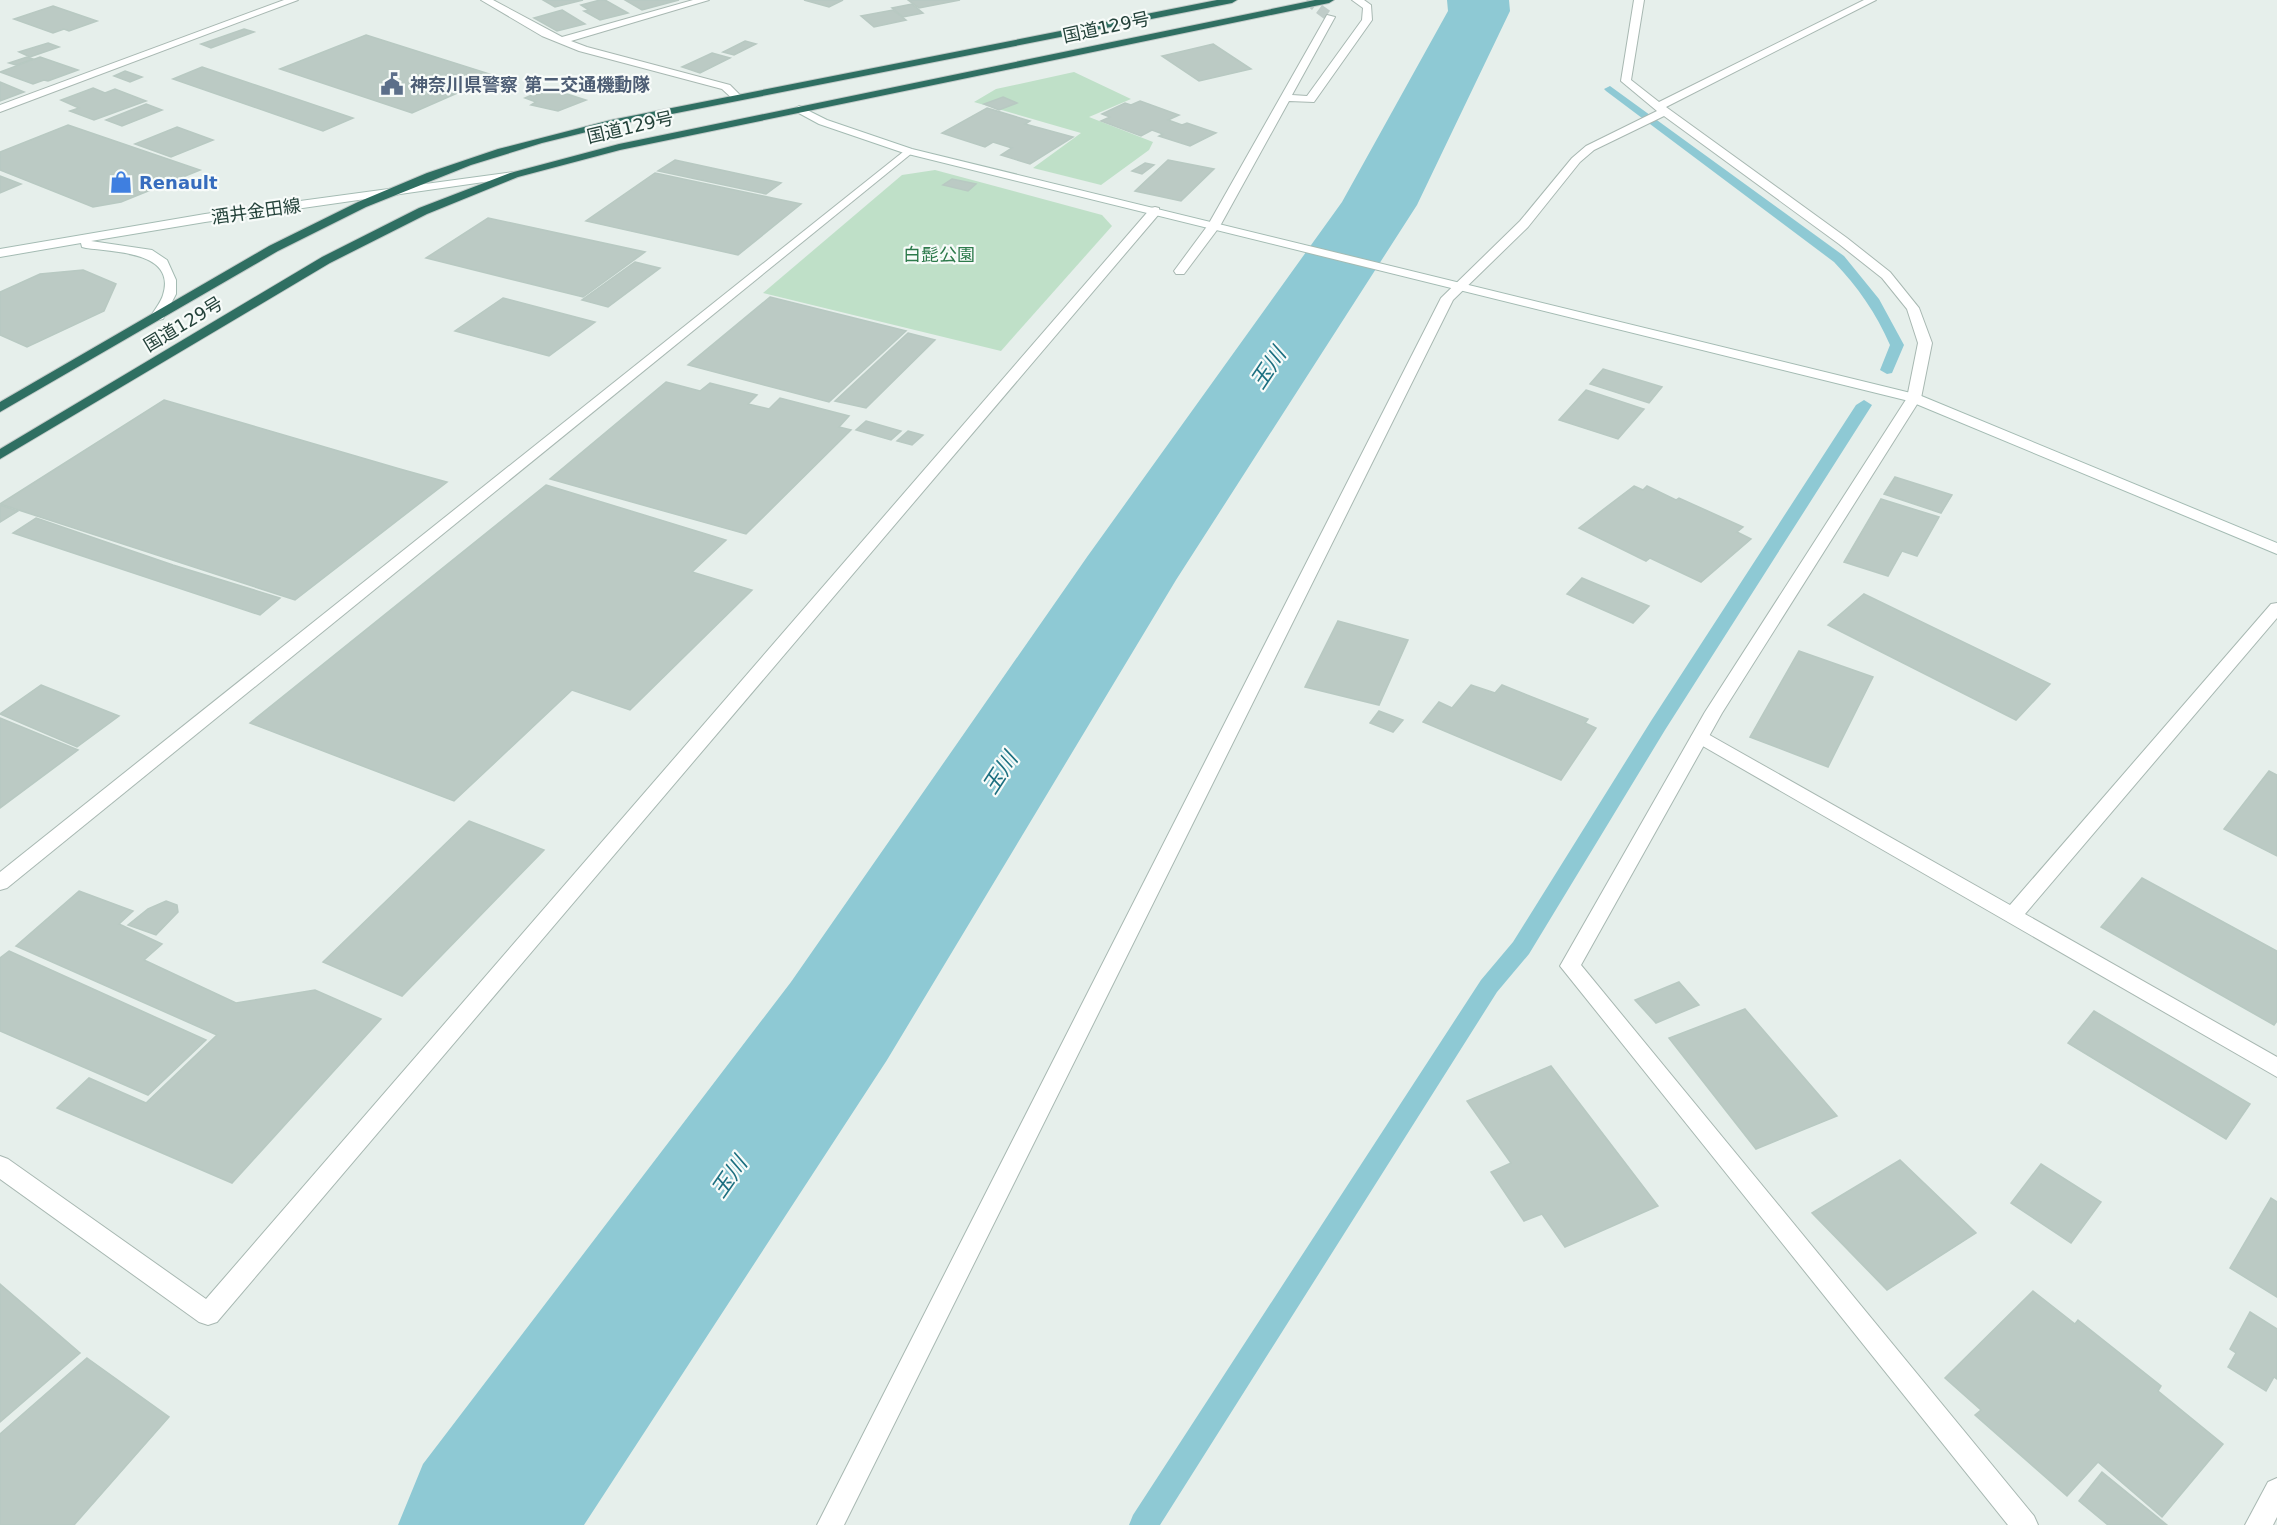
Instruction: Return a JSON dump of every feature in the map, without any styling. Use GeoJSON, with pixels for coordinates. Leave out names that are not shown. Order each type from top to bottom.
{"type":"FeatureCollection","features":[{"type":"Feature","properties":{"kind":"highway","name":"国道129号"},"geometry":{"type":"LineString","coordinates":[[0,408],[291,240],[393,191],[457,166],[557,135],[1232,0]]}},
{"type":"Feature","properties":{"kind":"highway","name":"国道129号"},"geometry":{"type":"LineString","coordinates":[[0,455],[326,260],[423,212],[514,175],[619,147],[1329,0]]}},
{"type":"Feature","properties":{"kind":"street"},"geometry":{"type":"LineString","coordinates":[[0,109],[293,0]]}},
{"type":"Feature","properties":{"kind":"street"},"geometry":{"type":"LineString","coordinates":[[486,0],[525,23],[583,49],[726,87],[738,98]]}},
{"type":"Feature","properties":{"kind":"street"},"geometry":{"type":"LineString","coordinates":[[563,40],[704,0]]}},
{"type":"Feature","properties":{"kind":"street"},"geometry":{"type":"LineString","coordinates":[[1285,97],[1310,100],[1367,20],[1368,7],[1357,0]]}},
{"type":"Feature","properties":{"kind":"street"},"geometry":{"type":"LineString","coordinates":[[1639,0],[1626,81],[1659,112],[1886,275],[1913,308],[1925,343],[1914,398],[1700,737],[1570,966],[2025,1525]]}},
{"type":"Feature","properties":{"kind":"street"},"geometry":{"type":"LineString","coordinates":[[830,1525],[1447,298],[1524,224],[1576,160],[1590,148],[1871,0]]}},
{"type":"Feature","properties":{"kind":"street"},"geometry":{"type":"LineString","coordinates":[[1180,271],[1214,226],[1330,17]]}},
{"type":"Feature","properties":{"kind":"street"},"geometry":{"type":"LineString","coordinates":[[799,109],[823,122],[908,151],[1914,398],[2277,549]]}},
{"type":"Feature","properties":{"kind":"street"},"geometry":{"type":"LineString","coordinates":[[0,883],[908,151]]}},
{"type":"Feature","properties":{"kind":"street","name":"酒井金田線"},"geometry":{"type":"LineString","coordinates":[[0,253],[205,218],[514,175]]}},
{"type":"Feature","properties":{"kind":"street"},"geometry":{"type":"LineString","coordinates":[[0,1166],[208,1314],[1155,211]]}},
{"type":"Feature","properties":{"kind":"street"},"geometry":{"type":"LineString","coordinates":[[46,244],[96,244],[148,253],[163,263],[170,280],[171,294],[158,316]]}},
{"type":"Feature","properties":{"kind":"street"},"geometry":{"type":"LineString","coordinates":[[2012,916],[2277,608]]}},
{"type":"Feature","properties":{"kind":"street"},"geometry":{"type":"LineString","coordinates":[[1700,737],[2277,1068]]}},
{"type":"Feature","properties":{"kind":"street"},"geometry":{"type":"LineString","coordinates":[[2258,1525],[2277,1491]]}},
{"type":"Feature","properties":{"kind":"green space"},"geometry":{"type":"Polygon","coordinates":[[[1074,72],[1131,99],[1089,117],[1153,142],[1149,150],[1101,185],[1033,168],[1081,133],[974,102],[996,89],[1074,72]]]}},
{"type":"Feature","properties":{"kind":"green space","name":"白髭公園"},"geometry":{"type":"Polygon","coordinates":[[[935,170],[1102,215],[1112,226],[1001,351],[763,293],[902,175],[935,170]]]}},
{"type":"Feature","properties":{"kind":"building"},"geometry":{"type":"Polygon","coordinates":[[[543,0],[583,0],[555,7],[543,0]]]}},
{"type":"Feature","properties":{"kind":"building"},"geometry":{"type":"Polygon","coordinates":[[[605,0],[628,13],[600,20],[584,11],[589,10],[581,5],[605,0]]]}},
{"type":"Feature","properties":{"kind":"building"},"geometry":{"type":"Polygon","coordinates":[[[625,0],[679,0],[642,10],[625,0]]]}},
{"type":"Feature","properties":{"kind":"building"},"geometry":{"type":"Polygon","coordinates":[[[804,0],[843,0],[829,7],[804,0]]]}},
{"type":"Feature","properties":{"kind":"building"},"geometry":{"type":"Polygon","coordinates":[[[908,0],[960,0],[919,8],[908,0]]]}},
{"type":"Feature","properties":{"kind":"building"},"geometry":{"type":"Polygon","coordinates":[[[912,4],[923,13],[903,17],[892,8],[912,4]]]}},
{"type":"Feature","properties":{"kind":"building"},"geometry":{"type":"Polygon","coordinates":[[[53,6],[97,21],[69,31],[64,29],[53,33],[14,19],[53,6]]]}},
{"type":"Feature","properties":{"kind":"building"},"geometry":{"type":"Polygon","coordinates":[[[562,10],[585,24],[557,31],[534,18],[562,10]]]}},
{"type":"Feature","properties":{"kind":"building"},"geometry":{"type":"Polygon","coordinates":[[[893,10],[906,20],[874,27],[861,16],[893,10]]]}},
{"type":"Feature","properties":{"kind":"building"},"geometry":{"type":"Polygon","coordinates":[[[244,29],[254,32],[211,48],[201,44],[244,29]]]}},
{"type":"Feature","properties":{"kind":"building"},"geometry":{"type":"Polygon","coordinates":[[[366,35],[496,76],[412,113],[280,69],[366,35]]]}},
{"type":"Feature","properties":{"kind":"building"},"geometry":{"type":"Polygon","coordinates":[[[745,41],[756,44],[734,55],[723,52],[745,41]]]}},
{"type":"Feature","properties":{"kind":"building"},"geometry":{"type":"Polygon","coordinates":[[[48,43],[59,47],[30,57],[19,52],[48,43]]]}},
{"type":"Feature","properties":{"kind":"building"},"geometry":{"type":"Polygon","coordinates":[[[1213,44],[1251,69],[1199,81],[1162,56],[1213,44]]]}},
{"type":"Feature","properties":{"kind":"building"},"geometry":{"type":"Polygon","coordinates":[[[712,53],[730,58],[700,73],[682,67],[712,53]]]}},
{"type":"Feature","properties":{"kind":"building"},"geometry":{"type":"Polygon","coordinates":[[[27,57],[33,59],[16,65],[9,63],[27,57]]]}},
{"type":"Feature","properties":{"kind":"building"},"geometry":{"type":"Polygon","coordinates":[[[40,57],[78,70],[33,84],[0,72],[40,57]]]}},
{"type":"Feature","properties":{"kind":"building"},"geometry":{"type":"Polygon","coordinates":[[[202,67],[353,118],[323,131],[173,79],[202,67]]]}},
{"type":"Feature","properties":{"kind":"building"},"geometry":{"type":"Polygon","coordinates":[[[125,71],[142,77],[130,82],[114,76],[125,71]]]}},
{"type":"Feature","properties":{"kind":"building"},"geometry":{"type":"Polygon","coordinates":[[[0,82],[24,92],[0,101],[0,82]]]}},
{"type":"Feature","properties":{"kind":"building"},"geometry":{"type":"Polygon","coordinates":[[[93,88],[105,93],[115,89],[146,101],[94,120],[70,111],[79,108],[61,100],[93,88]]]}},
{"type":"Feature","properties":{"kind":"building"},"geometry":{"type":"Polygon","coordinates":[[[548,88],[586,100],[558,111],[531,105],[536,102],[525,98],[548,88]]]}},
{"type":"Feature","properties":{"kind":"building"},"geometry":{"type":"Polygon","coordinates":[[[1003,97],[1017,103],[999,110],[984,104],[1003,97]]]}},
{"type":"Feature","properties":{"kind":"building"},"geometry":{"type":"Polygon","coordinates":[[[1140,101],[1179,115],[1168,120],[1182,125],[1187,123],[1216,133],[1190,146],[1159,136],[1163,134],[1152,130],[1141,136],[1101,121],[1110,117],[1102,114],[1125,103],[1131,105],[1140,101]]]}},
{"type":"Feature","properties":{"kind":"building"},"geometry":{"type":"Polygon","coordinates":[[[146,104],[162,110],[122,126],[106,120],[146,104]]]}},
{"type":"Feature","properties":{"kind":"building"},"geometry":{"type":"Polygon","coordinates":[[[987,108],[1030,121],[1025,124],[1073,137],[1030,164],[1001,155],[1012,148],[993,142],[985,147],[942,133],[987,108]]]}},
{"type":"Feature","properties":{"kind":"building"},"geometry":{"type":"Polygon","coordinates":[[[68,125],[200,170],[121,202],[93,207],[0,170],[0,152],[68,125]]]}},
{"type":"Feature","properties":{"kind":"building"},"geometry":{"type":"Polygon","coordinates":[[[177,127],[213,140],[171,157],[135,144],[177,127]]]}},
{"type":"Feature","properties":{"kind":"building"},"geometry":{"type":"Polygon","coordinates":[[[675,160],[781,183],[766,194],[658,171],[675,160]]]}},
{"type":"Feature","properties":{"kind":"building"},"geometry":{"type":"Polygon","coordinates":[[[1168,160],[1214,169],[1181,201],[1135,191],[1168,160]]]}},
{"type":"Feature","properties":{"kind":"building"},"geometry":{"type":"Polygon","coordinates":[[[1145,163],[1154,165],[1142,174],[1132,171],[1145,163]]]}},
{"type":"Feature","properties":{"kind":"building"},"geometry":{"type":"Polygon","coordinates":[[[655,173],[801,204],[738,255],[586,221],[655,173]]]}},
{"type":"Feature","properties":{"kind":"building"},"geometry":{"type":"Polygon","coordinates":[[[0,176],[21,184],[0,193],[0,176]]]}},
{"type":"Feature","properties":{"kind":"building"},"geometry":{"type":"Polygon","coordinates":[[[952,179],[976,184],[968,191],[943,185],[952,179]]]}},
{"type":"Feature","properties":{"kind":"building"},"geometry":{"type":"Polygon","coordinates":[[[488,218],[645,252],[583,297],[426,258],[488,218]]]}},
{"type":"Feature","properties":{"kind":"building"},"geometry":{"type":"Polygon","coordinates":[[[635,262],[660,268],[608,307],[582,300],[635,262]]]}},
{"type":"Feature","properties":{"kind":"building"},"geometry":{"type":"Polygon","coordinates":[[[83,270],[116,284],[104,311],[27,347],[0,335],[0,292],[40,274],[83,270]]]}},
{"type":"Feature","properties":{"kind":"building"},"geometry":{"type":"Polygon","coordinates":[[[770,297],[906,331],[829,402],[688,365],[770,297]]]}},
{"type":"Feature","properties":{"kind":"building"},"geometry":{"type":"Polygon","coordinates":[[[503,298],[595,322],[549,356],[455,331],[503,298]]]}},
{"type":"Feature","properties":{"kind":"building"},"geometry":{"type":"Polygon","coordinates":[[[908,333],[935,340],[866,408],[835,401],[908,333]]]}},
{"type":"Feature","properties":{"kind":"building"},"geometry":{"type":"Polygon","coordinates":[[[1603,369],[1662,387],[1649,403],[1590,384],[1603,369]]]}},
{"type":"Feature","properties":{"kind":"building"},"geometry":{"type":"Polygon","coordinates":[[[666,382],[700,391],[710,383],[757,395],[748,404],[769,409],[780,398],[849,416],[839,427],[851,430],[746,534],[550,479],[666,382]]]}},
{"type":"Feature","properties":{"kind":"building"},"geometry":{"type":"Polygon","coordinates":[[[1586,390],[1644,409],[1618,439],[1559,420],[1586,390]]]}},
{"type":"Feature","properties":{"kind":"building"},"geometry":{"type":"Polygon","coordinates":[[[164,400],[447,482],[295,600],[0,504],[164,400]]]}},
{"type":"Feature","properties":{"kind":"building"},"geometry":{"type":"Polygon","coordinates":[[[866,421],[901,431],[891,440],[856,430],[866,421]]]}},
{"type":"Feature","properties":{"kind":"building"},"geometry":{"type":"Polygon","coordinates":[[[908,431],[923,435],[912,445],[897,441],[908,431]]]}},
{"type":"Feature","properties":{"kind":"building"},"geometry":{"type":"Polygon","coordinates":[[[1895,477],[1952,495],[1941,513],[1884,494],[1895,477]]]}},
{"type":"Feature","properties":{"kind":"building"},"geometry":{"type":"Polygon","coordinates":[[[546,485],[726,540],[692,572],[752,590],[630,710],[572,690],[454,801],[250,723],[546,485]]]}},
{"type":"Feature","properties":{"kind":"building"},"geometry":{"type":"Polygon","coordinates":[[[1634,486],[1643,490],[1647,486],[1676,500],[1679,498],[1743,527],[1737,532],[1751,539],[1701,582],[1650,558],[1646,561],[1579,528],[1634,486]]]}},
{"type":"Feature","properties":{"kind":"building"},"geometry":{"type":"Polygon","coordinates":[[[1881,499],[1939,517],[1917,556],[1902,551],[1888,576],[1844,562],[1881,499]]]}},
{"type":"Feature","properties":{"kind":"building"},"geometry":{"type":"Polygon","coordinates":[[[0,505],[18,511],[0,522],[0,505]]]}},
{"type":"Feature","properties":{"kind":"building"},"geometry":{"type":"Polygon","coordinates":[[[36,518],[173,565],[280,598],[260,615],[13,533],[36,518]]]}},
{"type":"Feature","properties":{"kind":"building"},"geometry":{"type":"Polygon","coordinates":[[[1582,578],[1649,606],[1633,623],[1567,594],[1582,578]]]}},
{"type":"Feature","properties":{"kind":"building"},"geometry":{"type":"Polygon","coordinates":[[[1864,594],[2050,684],[2016,720],[1828,625],[1864,594]]]}},
{"type":"Feature","properties":{"kind":"building"},"geometry":{"type":"Polygon","coordinates":[[[1338,621],[1408,640],[1379,705],[1305,687],[1338,621]]]}},
{"type":"Feature","properties":{"kind":"building"},"geometry":{"type":"Polygon","coordinates":[[[1799,651],[1873,677],[1828,767],[1750,737],[1799,651]]]}},
{"type":"Feature","properties":{"kind":"building"},"geometry":{"type":"Polygon","coordinates":[[[41,685],[119,716],[77,747],[0,714],[41,685]]]}},
{"type":"Feature","properties":{"kind":"building"},"geometry":{"type":"Polygon","coordinates":[[[1471,685],[1495,693],[1502,685],[1588,719],[1585,723],[1596,728],[1561,780],[1423,722],[1439,702],[1452,708],[1471,685]]]}},
{"type":"Feature","properties":{"kind":"building"},"geometry":{"type":"Polygon","coordinates":[[[1379,711],[1403,720],[1393,732],[1370,723],[1379,711]]]}},
{"type":"Feature","properties":{"kind":"building"},"geometry":{"type":"Polygon","coordinates":[[[0,718],[78,750],[0,808],[0,718]]]}},
{"type":"Feature","properties":{"kind":"building"},"geometry":{"type":"Polygon","coordinates":[[[2269,771],[2277,775],[2277,856],[2224,829],[2269,771]]]}},
{"type":"Feature","properties":{"kind":"building"},"geometry":{"type":"Polygon","coordinates":[[[469,821],[544,850],[402,996],[323,962],[469,821]]]}},
{"type":"Feature","properties":{"kind":"building"},"geometry":{"type":"Polygon","coordinates":[[[2142,878],[2277,951],[2277,1021],[2274,1025],[2101,927],[2142,878]]]}},
{"type":"Feature","properties":{"kind":"building"},"geometry":{"type":"Polygon","coordinates":[[[79,891],[133,911],[119,924],[162,944],[144,960],[236,1003],[315,990],[381,1019],[232,1183],[57,1108],[89,1078],[146,1103],[217,1035],[16,946],[79,891]]]}},
{"type":"Feature","properties":{"kind":"building"},"geometry":{"type":"Polygon","coordinates":[[[166,901],[177,905],[178,912],[156,935],[128,925],[148,909],[166,901]]]}},
{"type":"Feature","properties":{"kind":"building"},"geometry":{"type":"Polygon","coordinates":[[[9,951],[206,1040],[148,1095],[0,1031],[0,958],[9,951]]]}},
{"type":"Feature","properties":{"kind":"building"},"geometry":{"type":"Polygon","coordinates":[[[1679,982],[1699,1005],[1656,1023],[1635,1000],[1679,982]]]}},
{"type":"Feature","properties":{"kind":"building"},"geometry":{"type":"Polygon","coordinates":[[[1745,1009],[1837,1116],[1756,1149],[1669,1038],[1745,1009]]]}},
{"type":"Feature","properties":{"kind":"building"},"geometry":{"type":"Polygon","coordinates":[[[2094,1011],[2250,1104],[2226,1139],[2068,1043],[2094,1011]]]}},
{"type":"Feature","properties":{"kind":"building"},"geometry":{"type":"Polygon","coordinates":[[[1551,1066],[1658,1206],[1565,1247],[1542,1214],[1524,1221],[1491,1172],[1511,1163],[1467,1101],[1551,1066]]]}},
{"type":"Feature","properties":{"kind":"building"},"geometry":{"type":"Polygon","coordinates":[[[1900,1160],[1976,1233],[1887,1290],[1812,1213],[1900,1160]]]}},
{"type":"Feature","properties":{"kind":"building"},"geometry":{"type":"Polygon","coordinates":[[[2041,1164],[2101,1202],[2071,1243],[2011,1203],[2041,1164]]]}},
{"type":"Feature","properties":{"kind":"building"},"geometry":{"type":"Polygon","coordinates":[[[2271,1198],[2277,1202],[2277,1297],[2230,1268],[2271,1198]]]}},
{"type":"Feature","properties":{"kind":"building"},"geometry":{"type":"Polygon","coordinates":[[[0,1284],[80,1353],[0,1422],[0,1284]]]}},
{"type":"Feature","properties":{"kind":"building"},"geometry":{"type":"Polygon","coordinates":[[[2033,1291],[2075,1324],[2078,1320],[2161,1386],[2158,1391],[2223,1444],[2162,1517],[2098,1462],[2067,1496],[1975,1415],[1981,1410],[1945,1378],[2033,1291]]]}},
{"type":"Feature","properties":{"kind":"building"},"geometry":{"type":"Polygon","coordinates":[[[2250,1312],[2277,1329],[2277,1379],[2274,1377],[2266,1391],[2228,1367],[2236,1353],[2230,1349],[2250,1312]]]}},
{"type":"Feature","properties":{"kind":"building"},"geometry":{"type":"Polygon","coordinates":[[[87,1358],[169,1417],[74,1525],[0,1525],[0,1434],[87,1358]]]}},
{"type":"Feature","properties":{"kind":"building"},"geometry":{"type":"Polygon","coordinates":[[[2102,1472],[2167,1525],[2108,1525],[2079,1501],[2102,1472]]]}},
{"type":"Feature","properties":{"kind":"waterway","name":"玉川"},"geometry":{"type":"LineString","coordinates":[[484,1525],[839,1021],[1124,580],[1379,205],[1479,11],[1478,0]]}},
{"type":"Feature","properties":{"kind":"waterway"},"geometry":{"type":"LineString","coordinates":[[1610,89],[1839,259],[1872,299],[1897,345],[1887,370]]}},
{"type":"Feature","properties":{"kind":"waterway"},"geometry":{"type":"LineString","coordinates":[[1143,1525],[1489,986],[1521,948],[1658,726],[1864,405]]}},
{"type":"Feature","properties":{"kind":"tunnel"},"geometry":{"type":"LineString","coordinates":[[1307,0],[1330,17]]}},
{"type":"Feature","properties":{"kind":"place","name":"神奈川県警察 第二交通機動隊"},"geometry":{"type":"Point","coordinates":[392,84]}},
{"type":"Feature","properties":{"kind":"place","name":"Renault"},"geometry":{"type":"Point","coordinates":[121,182]}}]}
